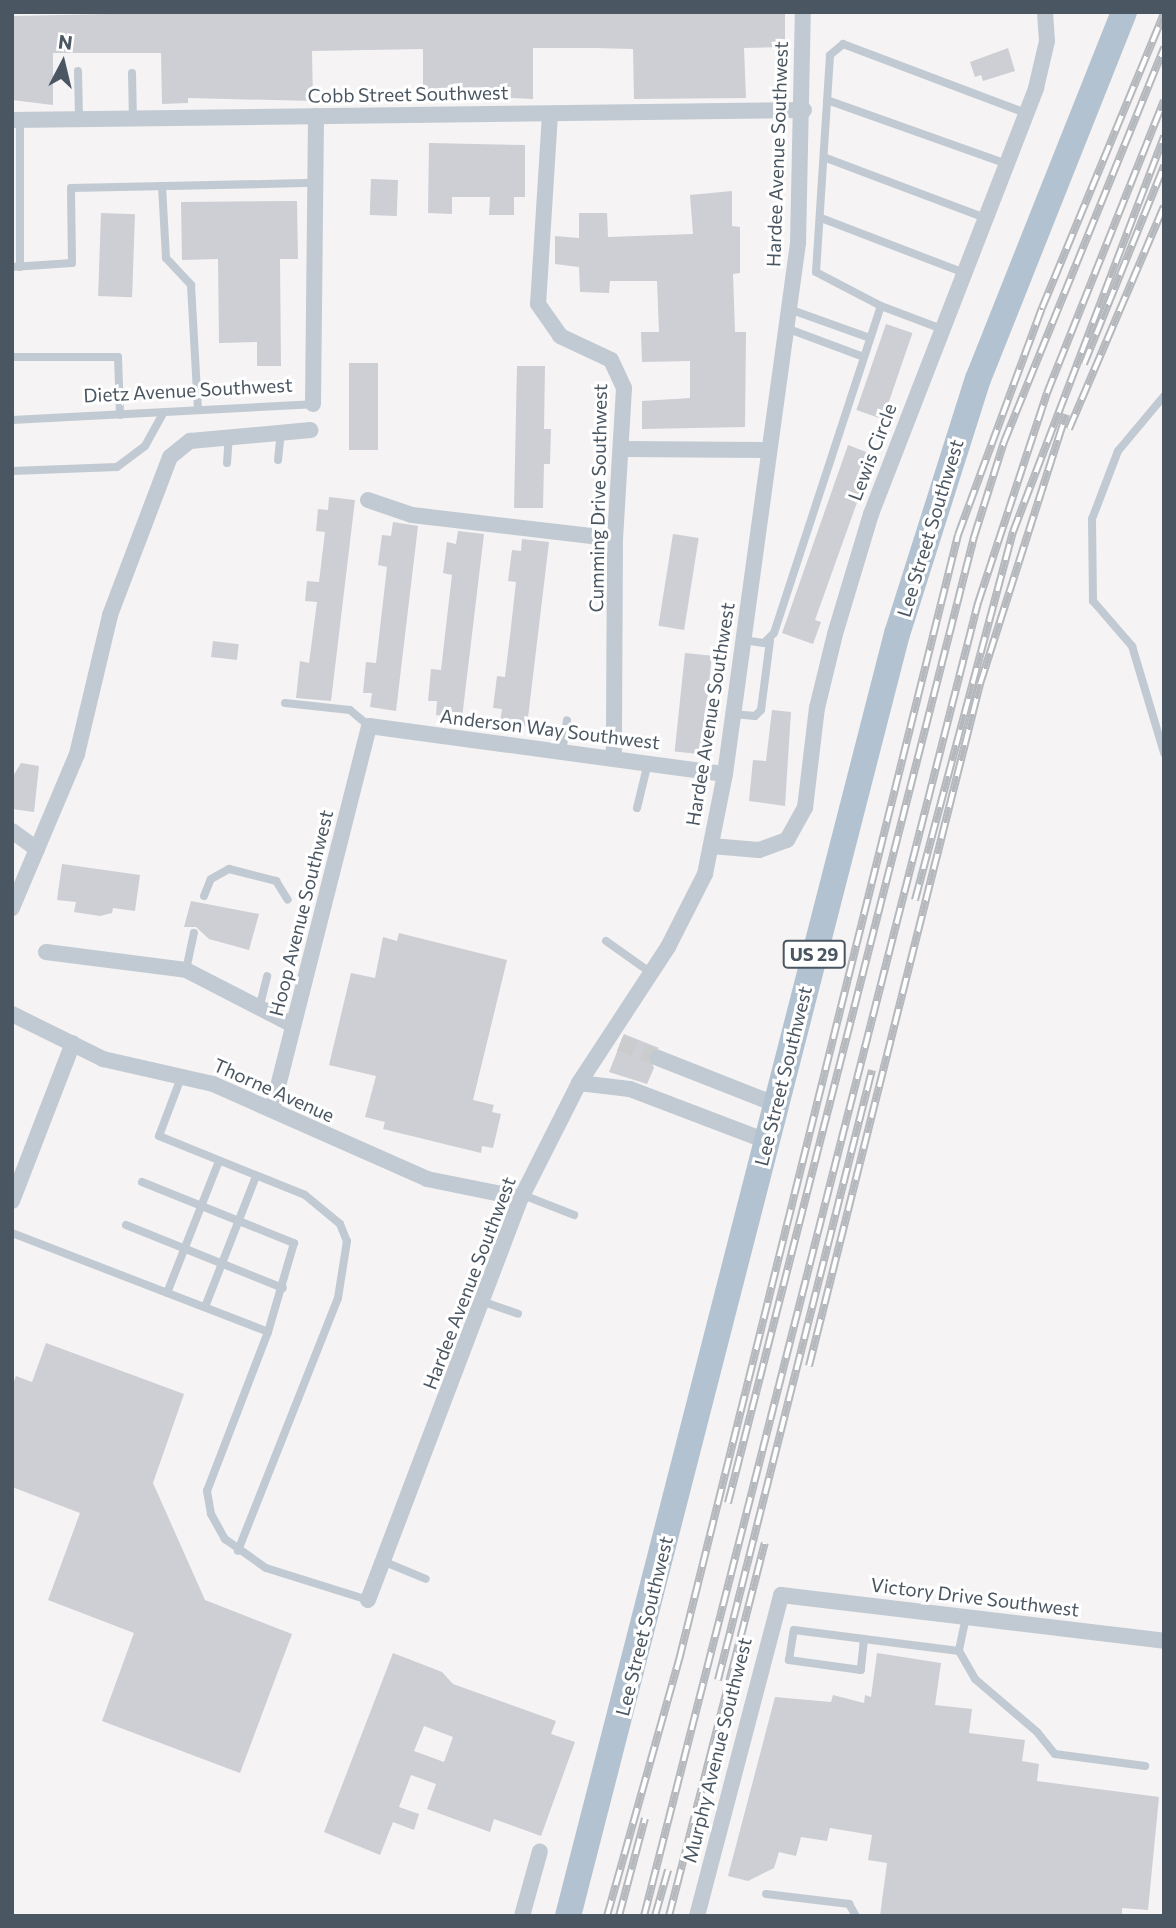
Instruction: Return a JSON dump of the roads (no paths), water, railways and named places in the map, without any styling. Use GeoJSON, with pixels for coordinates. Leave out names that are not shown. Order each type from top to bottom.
{"type":"FeatureCollection","features":[{"type":"Feature","properties":{"kind":"main road","name":"Lee Street Southwest"},"geometry":{"type":"LineString","coordinates":[[568,1916],[775,1104],[934,507],[1022,262],[1124,12]]}},
{"type":"Feature","properties":{"kind":"street","name":"Hardee Avenue Southwest"},"geometry":{"type":"LineString","coordinates":[[368,1600],[484,1302],[522,1196],[579,1083],[613,1040],[705,874],[725,774],[789,309],[804,110],[803,12]]}},
{"type":"Feature","properties":{"kind":"street","name":"Lewis Circle"},"geometry":{"type":"LineString","coordinates":[[711,846],[759,849],[787,840],[805,808],[817,708],[835,634],[871,514],[1026,113],[1047,41],[1045,12]]}},
{"type":"Feature","properties":{"kind":"street","name":"Cobb Street Southwest"},"geometry":{"type":"LineString","coordinates":[[16,120],[804,110]]}},
{"type":"Feature","properties":{"kind":"street","name":"Cumming Drive Southwest"},"geometry":{"type":"LineString","coordinates":[[550,114],[538,304],[560,336],[611,360],[620,373],[623,449],[615,539],[614,758]]}},
{"type":"Feature","properties":{"kind":"street","name":"Dietz Avenue Southwest"},"geometry":{"type":"LineString","coordinates":[[313,404],[316,117]]}},
{"type":"Feature","properties":{"kind":"street"},"geometry":{"type":"LineString","coordinates":[[12,908],[77,754],[110,615],[170,457],[190,441],[229,435],[311,430]]}},
{"type":"Feature","properties":{"kind":"street"},"geometry":{"type":"LineString","coordinates":[[623,449],[769,450]]}},
{"type":"Feature","properties":{"kind":"street"},"geometry":{"type":"LineString","coordinates":[[368,499],[412,515],[615,539]]}},
{"type":"Feature","properties":{"kind":"street","name":"Anderson Way Southwest"},"geometry":{"type":"LineString","coordinates":[[369,726],[725,774]]}},
{"type":"Feature","properties":{"kind":"street","name":"Hoop Avenue Southwest"},"geometry":{"type":"LineString","coordinates":[[272,1110],[369,726]]}},
{"type":"Feature","properties":{"kind":"street"},"geometry":{"type":"LineString","coordinates":[[12,831],[37,849]]}},
{"type":"Feature","properties":{"kind":"street"},"geometry":{"type":"LineString","coordinates":[[46,952],[186,970],[293,1025]]}},
{"type":"Feature","properties":{"kind":"street","name":"Thorne Avenue"},"geometry":{"type":"LineString","coordinates":[[12,1014],[103,1059],[183,1075],[272,1110],[427,1179],[522,1196]]}},
{"type":"Feature","properties":{"kind":"street"},"geometry":{"type":"LineString","coordinates":[[12,1201],[73,1043]]}},
{"type":"Feature","properties":{"kind":"street"},"geometry":{"type":"LineString","coordinates":[[658,1058],[775,1104]]}},
{"type":"Feature","properties":{"kind":"street"},"geometry":{"type":"LineString","coordinates":[[579,1083],[630,1089],[766,1142]]}},
{"type":"Feature","properties":{"kind":"street","name":"Victory Drive Southwest"},"geometry":{"type":"LineString","coordinates":[[781,1595],[1164,1641]]}},
{"type":"Feature","properties":{"kind":"street","name":"Murphy Avenue Southwest"},"geometry":{"type":"LineString","coordinates":[[697,1916],[781,1595]]}},
{"type":"Feature","properties":{"kind":"street"},"geometry":{"type":"LineString","coordinates":[[523,1916],[540,1852]]}},
{"type":"Feature","properties":{"kind":"lane"},"geometry":{"type":"LineString","coordinates":[[942,329],[881,306],[820,278],[830,55],[843,44],[1026,113]]}},
{"type":"Feature","properties":{"kind":"lane"},"geometry":{"type":"LineString","coordinates":[[78,71],[79,120]]}},
{"type":"Feature","properties":{"kind":"lane"},"geometry":{"type":"LineString","coordinates":[[132,73],[133,119]]}},
{"type":"Feature","properties":{"kind":"lane"},"geometry":{"type":"LineString","coordinates":[[827,100],[1007,164]]}},
{"type":"Feature","properties":{"kind":"lane"},"geometry":{"type":"LineString","coordinates":[[16,120],[16,267],[72,263],[71,188],[316,183]]}},
{"type":"Feature","properties":{"kind":"lane"},"geometry":{"type":"LineString","coordinates":[[826,158],[986,218]]}},
{"type":"Feature","properties":{"kind":"lane"},"geometry":{"type":"LineString","coordinates":[[162,187],[166,258],[191,285],[198,411]]}},
{"type":"Feature","properties":{"kind":"lane"},"geometry":{"type":"LineString","coordinates":[[821,218],[964,272]]}},
{"type":"Feature","properties":{"kind":"lane"},"geometry":{"type":"LineString","coordinates":[[733,714],[755,716],[761,710],[770,642],[881,306]]}},
{"type":"Feature","properties":{"kind":"lane"},"geometry":{"type":"LineString","coordinates":[[789,309],[870,338]]}},
{"type":"Feature","properties":{"kind":"lane"},"geometry":{"type":"LineString","coordinates":[[786,328],[864,357]]}},
{"type":"Feature","properties":{"kind":"lane"},"geometry":{"type":"LineString","coordinates":[[12,357],[118,357],[120,415]]}},
{"type":"Feature","properties":{"kind":"lane"},"geometry":{"type":"LineString","coordinates":[[1164,396],[1118,450],[1092,519],[1093,601],[1132,646],[1164,753]]}},
{"type":"Feature","properties":{"kind":"lane","name":"Dietz Avenue Southwest"},"geometry":{"type":"LineString","coordinates":[[12,420],[313,404]]}},
{"type":"Feature","properties":{"kind":"lane"},"geometry":{"type":"LineString","coordinates":[[12,471],[117,467],[145,446],[163,412]]}},
{"type":"Feature","properties":{"kind":"lane"},"geometry":{"type":"LineString","coordinates":[[278,460],[281,432]]}},
{"type":"Feature","properties":{"kind":"lane"},"geometry":{"type":"LineString","coordinates":[[226,463],[229,435]]}},
{"type":"Feature","properties":{"kind":"lane"},"geometry":{"type":"LineString","coordinates":[[743,640],[770,642]]}},
{"type":"Feature","properties":{"kind":"lane"},"geometry":{"type":"LineString","coordinates":[[285,703],[350,710],[369,726]]}},
{"type":"Feature","properties":{"kind":"lane"},"geometry":{"type":"LineString","coordinates":[[562,752],[567,720]]}},
{"type":"Feature","properties":{"kind":"lane"},"geometry":{"type":"LineString","coordinates":[[637,808],[648,763]]}},
{"type":"Feature","properties":{"kind":"lane"},"geometry":{"type":"LineString","coordinates":[[204,895],[211,879],[229,869],[276,881],[288,900]]}},
{"type":"Feature","properties":{"kind":"lane"},"geometry":{"type":"LineString","coordinates":[[186,970],[194,933]]}},
{"type":"Feature","properties":{"kind":"lane"},"geometry":{"type":"LineString","coordinates":[[606,941],[651,973]]}},
{"type":"Feature","properties":{"kind":"lane"},"geometry":{"type":"LineString","coordinates":[[260,1009],[267,976]]}},
{"type":"Feature","properties":{"kind":"lane"},"geometry":{"type":"LineString","coordinates":[[183,1075],[159,1136],[305,1195],[340,1224],[347,1241],[346,1264],[239,1551]]}},
{"type":"Feature","properties":{"kind":"lane"},"geometry":{"type":"LineString","coordinates":[[167,1293],[219,1161]]}},
{"type":"Feature","properties":{"kind":"lane"},"geometry":{"type":"LineString","coordinates":[[205,1307],[256,1176]]}},
{"type":"Feature","properties":{"kind":"lane"},"geometry":{"type":"LineString","coordinates":[[142,1182],[239,1219],[294,1244],[268,1332],[207,1491],[211,1514],[239,1551],[266,1567],[368,1600]]}},
{"type":"Feature","properties":{"kind":"lane"},"geometry":{"type":"LineString","coordinates":[[522,1196],[574,1215]]}},
{"type":"Feature","properties":{"kind":"lane"},"geometry":{"type":"LineString","coordinates":[[126,1225],[283,1288]]}},
{"type":"Feature","properties":{"kind":"lane"},"geometry":{"type":"LineString","coordinates":[[12,1233],[268,1332]]}},
{"type":"Feature","properties":{"kind":"lane"},"geometry":{"type":"LineString","coordinates":[[484,1302],[518,1314]]}},
{"type":"Feature","properties":{"kind":"lane"},"geometry":{"type":"LineString","coordinates":[[384,1562],[426,1579]]}},
{"type":"Feature","properties":{"kind":"lane"},"geometry":{"type":"LineString","coordinates":[[966,1617],[959,1651],[975,1679],[1037,1732],[1055,1754],[1145,1766]]}},
{"type":"Feature","properties":{"kind":"lane"},"geometry":{"type":"LineString","coordinates":[[864,1639],[860,1670],[789,1660],[794,1630],[959,1651]]}},
{"type":"Feature","properties":{"kind":"lane"},"geometry":{"type":"LineString","coordinates":[[766,1894],[849,1904],[856,1916]]}},
{"type":"Feature","properties":{"kind":"tunnel"},"geometry":{"type":"LineString","coordinates":[[620,1043],[658,1058]]}},
{"type":"Feature","properties":{"kind":"railway"},"geometry":{"type":"LineString","coordinates":[[607,1916],[679,1660],[958,535],[1042,308],[1164,13]]}},
{"type":"Feature","properties":{"kind":"railway"},"geometry":{"type":"LineString","coordinates":[[728,1503],[974,537],[1004,442],[1164,47]]}},
{"type":"Feature","properties":{"kind":"railway"},"geometry":{"type":"LineString","coordinates":[[644,1916],[978,603],[1047,393],[1164,101]]}},
{"type":"Feature","properties":{"kind":"railway"},"geometry":{"type":"LineString","coordinates":[[915,900],[1013,532],[1164,136]]}},
{"type":"Feature","properties":{"kind":"railway"},"geometry":{"type":"LineString","coordinates":[[1084,364],[1164,166]]}},
{"type":"Feature","properties":{"kind":"railway"},"geometry":{"type":"LineString","coordinates":[[1069,429],[1164,206]]}},
{"type":"Feature","properties":{"kind":"railway"},"geometry":{"type":"LineString","coordinates":[[809,1366],[980,684],[1066,414]]}},
{"type":"Feature","properties":{"kind":"railway"},"geometry":{"type":"LineString","coordinates":[[718,1680],[872,1070]]}},
{"type":"Feature","properties":{"kind":"railway"},"geometry":{"type":"LineString","coordinates":[[669,1916],[765,1543]]}},
{"type":"Feature","properties":{"kind":"railway"},"geometry":{"type":"LineString","coordinates":[[619,1916],[645,1818]]}},
{"type":"Feature","properties":{"kind":"railway"},"geometry":{"type":"LineString","coordinates":[[655,1916],[668,1870]]}}]}
